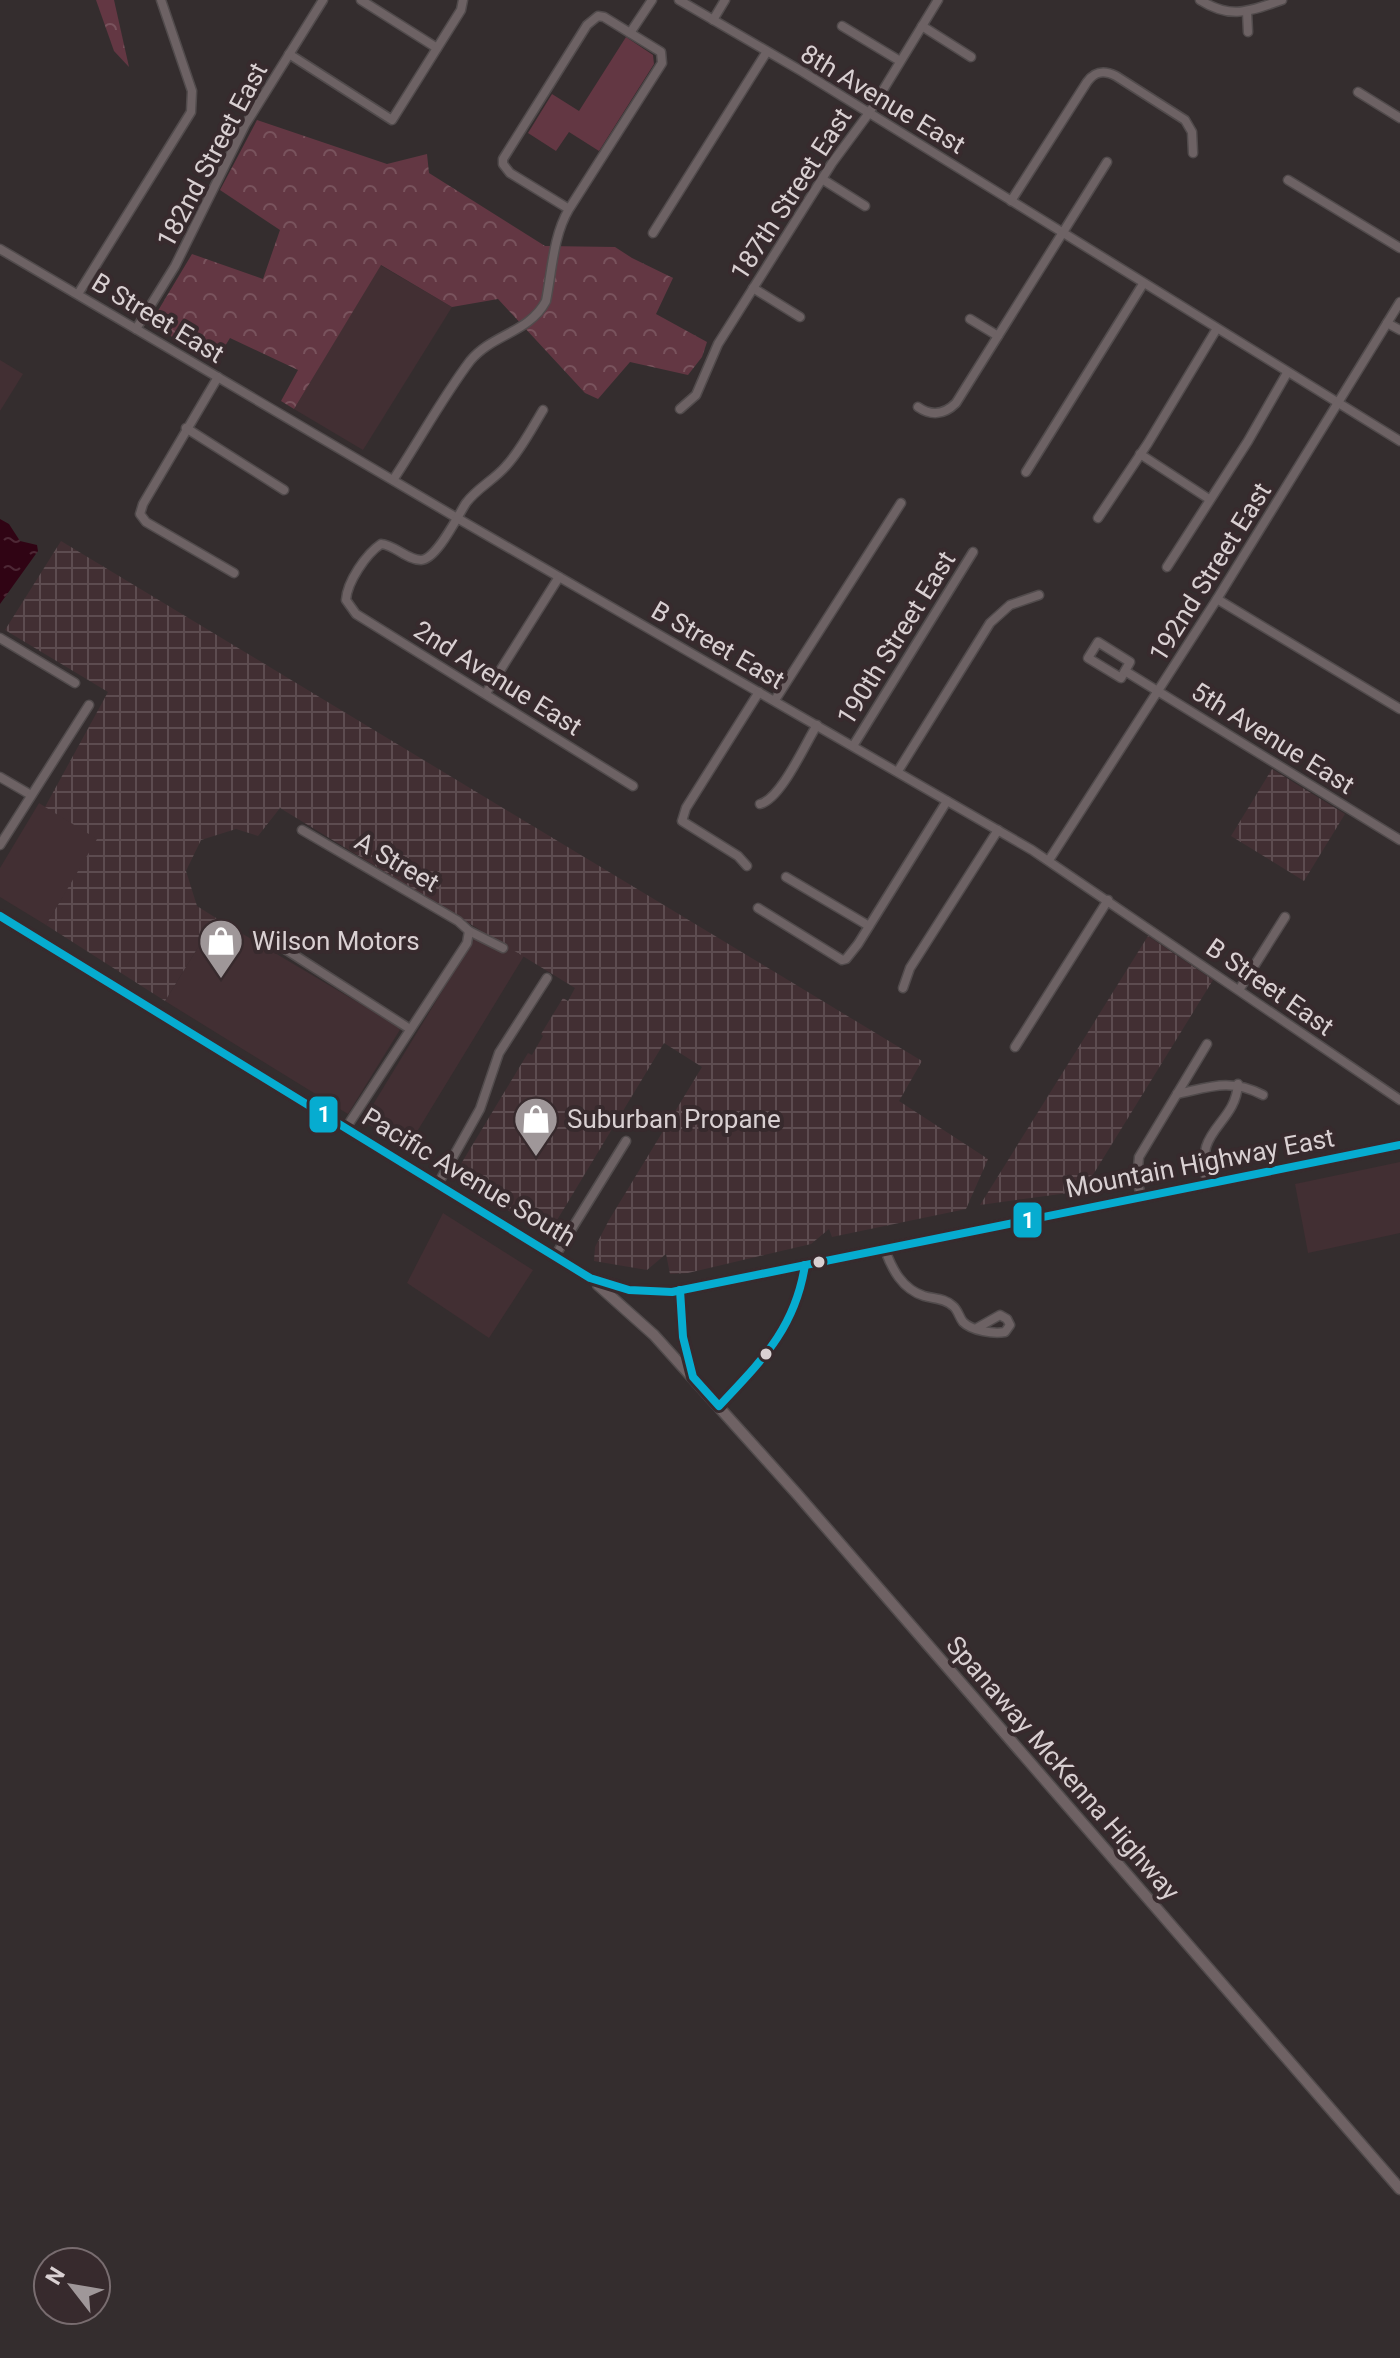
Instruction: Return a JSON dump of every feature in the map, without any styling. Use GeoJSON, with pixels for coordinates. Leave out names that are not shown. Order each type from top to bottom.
{"type":"FeatureCollection","features":[{"type":"Feature","properties":{"kind":"main road","name":"Pacific Avenue South"},"geometry":{"type":"LineString","coordinates":[[0,916],[590,1278],[629,1290],[680,1290]]}},
{"type":"Feature","properties":{"kind":"main road","name":"Mountain Highway East"},"geometry":{"type":"LineString","coordinates":[[680,1290],[1400,1145]]}},
{"type":"Feature","properties":{"kind":"main road"},"geometry":{"type":"LineString","coordinates":[[590,1278],[642,1322],[676,1359]]}},
{"type":"Feature","properties":{"kind":"main road","name":"Spanaway McKenna Highway"},"geometry":{"type":"LineString","coordinates":[[680,1290],[683,1337],[693,1377]]}},
{"type":"Feature","properties":{"kind":"main road","name":"Spanaway McKenna Highway"},"geometry":{"type":"LineString","coordinates":[[683,1337],[676,1359],[797,1494],[1400,2189]]}},
{"type":"Feature","properties":{"kind":"street"},"geometry":{"type":"LineString","coordinates":[[78,294],[191,112],[192,91],[161,0]]}},
{"type":"Feature","properties":{"kind":"street","name":"182nd Street East"},"geometry":{"type":"LineString","coordinates":[[136,329],[175,266],[245,125],[323,0]]}},
{"type":"Feature","properties":{"kind":"street"},"geometry":{"type":"LineString","coordinates":[[361,0],[437,48]]}},
{"type":"Feature","properties":{"kind":"street"},"geometry":{"type":"LineString","coordinates":[[289,54],[392,120],[461,10],[463,0]]}},
{"type":"Feature","properties":{"kind":"street"},"geometry":{"type":"LineString","coordinates":[[630,33],[652,0]]}},
{"type":"Feature","properties":{"kind":"street","name":"8th Avenue East"},"geometry":{"type":"LineString","coordinates":[[679,0],[869,113],[1400,441]]}},
{"type":"Feature","properties":{"kind":"street"},"geometry":{"type":"LineString","coordinates":[[713,20],[725,0]]}},
{"type":"Feature","properties":{"kind":"street","name":"187th Street East"},"geometry":{"type":"LineString","coordinates":[[680,409],[696,395],[718,344],[822,179],[869,113],[938,0]]}},
{"type":"Feature","properties":{"kind":"street"},"geometry":{"type":"LineString","coordinates":[[1200,0],[1224,12],[1247,12],[1282,0]]}},
{"type":"Feature","properties":{"kind":"street"},"geometry":{"type":"LineString","coordinates":[[1247,12],[1248,32]]}},
{"type":"Feature","properties":{"kind":"street"},"geometry":{"type":"LineString","coordinates":[[393,480],[471,360],[492,342],[521,328],[541,311],[546,301],[558,236],[569,209],[662,63],[661,52],[598,16],[591,21],[503,159],[510,173],[569,209]]}},
{"type":"Feature","properties":{"kind":"street"},"geometry":{"type":"LineString","coordinates":[[842,26],[900,61]]}},
{"type":"Feature","properties":{"kind":"street"},"geometry":{"type":"LineString","coordinates":[[922,26],[971,57]]}},
{"type":"Feature","properties":{"kind":"street"},"geometry":{"type":"LineString","coordinates":[[653,233],[766,53]]}},
{"type":"Feature","properties":{"kind":"street"},"geometry":{"type":"LineString","coordinates":[[1011,201],[1087,82],[1099,72],[1109,72],[1185,120],[1192,132],[1193,153]]}},
{"type":"Feature","properties":{"kind":"street"},"geometry":{"type":"LineString","coordinates":[[1358,92],[1400,118]]}},
{"type":"Feature","properties":{"kind":"street"},"geometry":{"type":"LineString","coordinates":[[918,407],[933,414],[950,409],[964,393],[1107,162]]}},
{"type":"Feature","properties":{"kind":"street"},"geometry":{"type":"LineString","coordinates":[[822,179],[865,206]]}},
{"type":"Feature","properties":{"kind":"street"},"geometry":{"type":"LineString","coordinates":[[1288,180],[1400,248]]}},
{"type":"Feature","properties":{"kind":"street","name":"B Street East"},"geometry":{"type":"LineString","coordinates":[[0,249],[457,518],[1049,860],[1400,1100]]}},
{"type":"Feature","properties":{"kind":"street"},"geometry":{"type":"LineString","coordinates":[[1026,472],[1143,284]]}},
{"type":"Feature","properties":{"kind":"street"},"geometry":{"type":"LineString","coordinates":[[753,288],[800,317]]}},
{"type":"Feature","properties":{"kind":"street","name":"192nd Street East"},"geometry":{"type":"LineString","coordinates":[[1049,860],[1217,599],[1400,302]]}},
{"type":"Feature","properties":{"kind":"street"},"geometry":{"type":"LineString","coordinates":[[970,319],[998,336]]}},
{"type":"Feature","properties":{"kind":"street"},"geometry":{"type":"LineString","coordinates":[[1387,323],[1400,330]]}},
{"type":"Feature","properties":{"kind":"street"},"geometry":{"type":"LineString","coordinates":[[1098,518],[1216,330]]}},
{"type":"Feature","properties":{"kind":"street"},"geometry":{"type":"LineString","coordinates":[[1167,567],[1248,441],[1287,373]]}},
{"type":"Feature","properties":{"kind":"street"},"geometry":{"type":"LineString","coordinates":[[218,377],[186,428],[140,514],[146,522],[234,573]]}},
{"type":"Feature","properties":{"kind":"street"},"geometry":{"type":"LineString","coordinates":[[457,518],[472,495],[507,466],[543,410]]}},
{"type":"Feature","properties":{"kind":"street"},"geometry":{"type":"LineString","coordinates":[[186,428],[284,490]]}},
{"type":"Feature","properties":{"kind":"street"},"geometry":{"type":"LineString","coordinates":[[1140,454],[1209,499]]}},
{"type":"Feature","properties":{"kind":"street"},"geometry":{"type":"LineString","coordinates":[[775,700],[901,503]]}},
{"type":"Feature","properties":{"kind":"street","name":"2nd Avenue East"},"geometry":{"type":"LineString","coordinates":[[457,518],[434,552],[424,559],[416,559],[385,544],[375,548],[347,591],[346,600],[356,614],[633,786]]}},
{"type":"Feature","properties":{"kind":"street","name":"190th Street East"},"geometry":{"type":"LineString","coordinates":[[853,746],[973,552]]}},
{"type":"Feature","properties":{"kind":"street"},"geometry":{"type":"LineString","coordinates":[[486,693],[559,577]]}},
{"type":"Feature","properties":{"kind":"street"},"geometry":{"type":"LineString","coordinates":[[898,771],[990,623],[1010,605],[1039,595]]}},
{"type":"Feature","properties":{"kind":"street"},"geometry":{"type":"LineString","coordinates":[[1217,599],[1400,709]]}},
{"type":"Feature","properties":{"kind":"street"},"geometry":{"type":"LineString","coordinates":[[0,638],[75,683]]}},
{"type":"Feature","properties":{"kind":"street","name":"5th Avenue East"},"geometry":{"type":"LineString","coordinates":[[1098,642],[1130,662],[1125,671],[1121,678],[1088,658],[1098,642]]}},
{"type":"Feature","properties":{"kind":"street","name":"5th Avenue East"},"geometry":{"type":"LineString","coordinates":[[1125,671],[1400,840]]}},
{"type":"Feature","properties":{"kind":"street"},"geometry":{"type":"LineString","coordinates":[[747,866],[738,856],[682,821],[686,808],[759,692]]}},
{"type":"Feature","properties":{"kind":"street"},"geometry":{"type":"LineString","coordinates":[[0,845],[89,705]]}},
{"type":"Feature","properties":{"kind":"street"},"geometry":{"type":"LineString","coordinates":[[760,804],[766,803],[776,793],[817,725]]}},
{"type":"Feature","properties":{"kind":"street"},"geometry":{"type":"LineString","coordinates":[[0,777],[31,795]]}},
{"type":"Feature","properties":{"kind":"street"},"geometry":{"type":"LineString","coordinates":[[758,908],[842,960],[846,959],[947,801]]}},
{"type":"Feature","properties":{"kind":"street","name":"A Street"},"geometry":{"type":"LineString","coordinates":[[302,830],[458,921],[469,931],[503,948]]}},
{"type":"Feature","properties":{"kind":"street"},"geometry":{"type":"LineString","coordinates":[[903,988],[910,968],[998,830]]}},
{"type":"Feature","properties":{"kind":"street"},"geometry":{"type":"LineString","coordinates":[[786,877],[869,926]]}},
{"type":"Feature","properties":{"kind":"street"},"geometry":{"type":"LineString","coordinates":[[1015,1047],[1108,900]]}},
{"type":"Feature","properties":{"kind":"street"},"geometry":{"type":"LineString","coordinates":[[1239,990],[1285,917]]}},
{"type":"Feature","properties":{"kind":"street"},"geometry":{"type":"LineString","coordinates":[[346,1128],[467,943],[469,931]]}},
{"type":"Feature","properties":{"kind":"street"},"geometry":{"type":"LineString","coordinates":[[263,935],[410,1029]]}},
{"type":"Feature","properties":{"kind":"street"},"geometry":{"type":"LineString","coordinates":[[438,1184],[480,1109],[499,1053],[547,978]]}},
{"type":"Feature","properties":{"kind":"street"},"geometry":{"type":"LineString","coordinates":[[1141,1197],[1137,1178],[1139,1157],[1207,1044]]}},
{"type":"Feature","properties":{"kind":"street"},"geometry":{"type":"LineString","coordinates":[[1177,1094],[1222,1084],[1238,1084],[1263,1095]]}},
{"type":"Feature","properties":{"kind":"street"},"geometry":{"type":"LineString","coordinates":[[1208,1184],[1202,1167],[1203,1151],[1235,1098],[1238,1084]]}},
{"type":"Feature","properties":{"kind":"street"},"geometry":{"type":"LineString","coordinates":[[555,1256],[626,1141]]}},
{"type":"Feature","properties":{"kind":"street"},"geometry":{"type":"LineString","coordinates":[[885,1250],[893,1270],[904,1284],[925,1296],[942,1299],[953,1306],[968,1325],[977,1328]]}},
{"type":"Feature","properties":{"kind":"shaded area"},"geometry":{"type":"Polygon","coordinates":[[[380,265],[452,307],[363,450],[294,409],[380,265]]]}},
{"type":"Feature","properties":{"kind":"shaded area"},"geometry":{"type":"Polygon","coordinates":[[[0,360],[23,374],[0,411],[0,360]]]}},
{"type":"Feature","properties":{"kind":"shaded area"},"geometry":{"type":"Polygon","coordinates":[[[61,541],[922,1061],[899,1101],[988,1159],[966,1209],[832,1237],[829,1229],[811,1244],[688,1273],[670,1274],[666,1254],[647,1270],[594,1261],[595,1247],[609,1220],[702,1067],[664,1043],[548,1235],[453,1177],[528,1053],[532,1055],[563,998],[568,1001],[575,988],[280,808],[258,836],[236,829],[201,840],[186,871],[197,906],[216,918],[165,1001],[46,925],[97,839],[45,807],[108,692],[5,630],[61,541]]]}},
{"type":"Feature","properties":{"kind":"shaded area"},"geometry":{"type":"Polygon","coordinates":[[[1272,769],[1345,814],[1304,881],[1231,836],[1272,769]]]}},
{"type":"Feature","properties":{"kind":"shaded area"},"geometry":{"type":"Polygon","coordinates":[[[39,803],[98,839],[46,925],[0,897],[0,868],[39,803]]]}},
{"type":"Feature","properties":{"kind":"shaded area"},"geometry":{"type":"Polygon","coordinates":[[[216,918],[401,1028],[348,1114],[165,1001],[216,918]]]}},
{"type":"Feature","properties":{"kind":"shaded area"},"geometry":{"type":"Polygon","coordinates":[[[480,929],[524,956],[407,1148],[363,1121],[480,929]]]}},
{"type":"Feature","properties":{"kind":"shaded area"},"geometry":{"type":"Polygon","coordinates":[[[1148,936],[1213,980],[1083,1191],[980,1205],[1148,936]]]}},
{"type":"Feature","properties":{"kind":"shaded area"},"geometry":{"type":"Polygon","coordinates":[[[1400,1162],[1400,1233],[1308,1253],[1295,1184],[1400,1162]]]}},
{"type":"Feature","properties":{"kind":"shaded area"},"geometry":{"type":"Polygon","coordinates":[[[443,1213],[533,1270],[489,1338],[407,1283],[443,1213]]]}},
{"type":"Feature","properties":{"kind":"green space"},"geometry":{"type":"Polygon","coordinates":[[[96,0],[114,0],[129,67],[114,51],[96,0]]]}},
{"type":"Feature","properties":{"kind":"green space"},"geometry":{"type":"Polygon","coordinates":[[[626,37],[653,55],[654,64],[599,151],[569,132],[556,151],[528,133],[552,94],[579,111],[626,37]]]}},
{"type":"Feature","properties":{"kind":"green space"},"geometry":{"type":"Polygon","coordinates":[[[257,120],[387,164],[427,154],[429,173],[545,246],[615,247],[673,278],[656,314],[707,342],[702,357],[688,375],[630,362],[598,399],[585,393],[498,299],[452,307],[381,265],[294,409],[281,401],[298,370],[230,338],[215,362],[150,324],[192,254],[263,279],[280,230],[220,190],[257,120]]]}},
{"type":"Feature","properties":{"kind":"water"},"geometry":{"type":"Polygon","coordinates":[[[0,519],[9,524],[20,541],[37,545],[38,551],[0,604],[0,519]]]}},
{"type":"Feature","properties":{"kind":"transit line","name":"1"},"geometry":{"type":"LineString","coordinates":[[0,916],[590,1278],[629,1290],[672,1292],[1400,1145]]}},
{"type":"Feature","properties":{"kind":"transit line","name":"1"},"geometry":{"type":"LineString","coordinates":[[680,1290],[683,1337],[693,1377],[719,1406],[774,1343],[793,1308],[805,1265]]}},
{"type":"Feature","properties":{"kind":"place","name":"Wilson Motors"},"geometry":{"type":"Point","coordinates":[221,980]}},
{"type":"Feature","properties":{"kind":"place","name":"Suburban Propane"},"geometry":{"type":"Point","coordinates":[536,1158]}}]}
